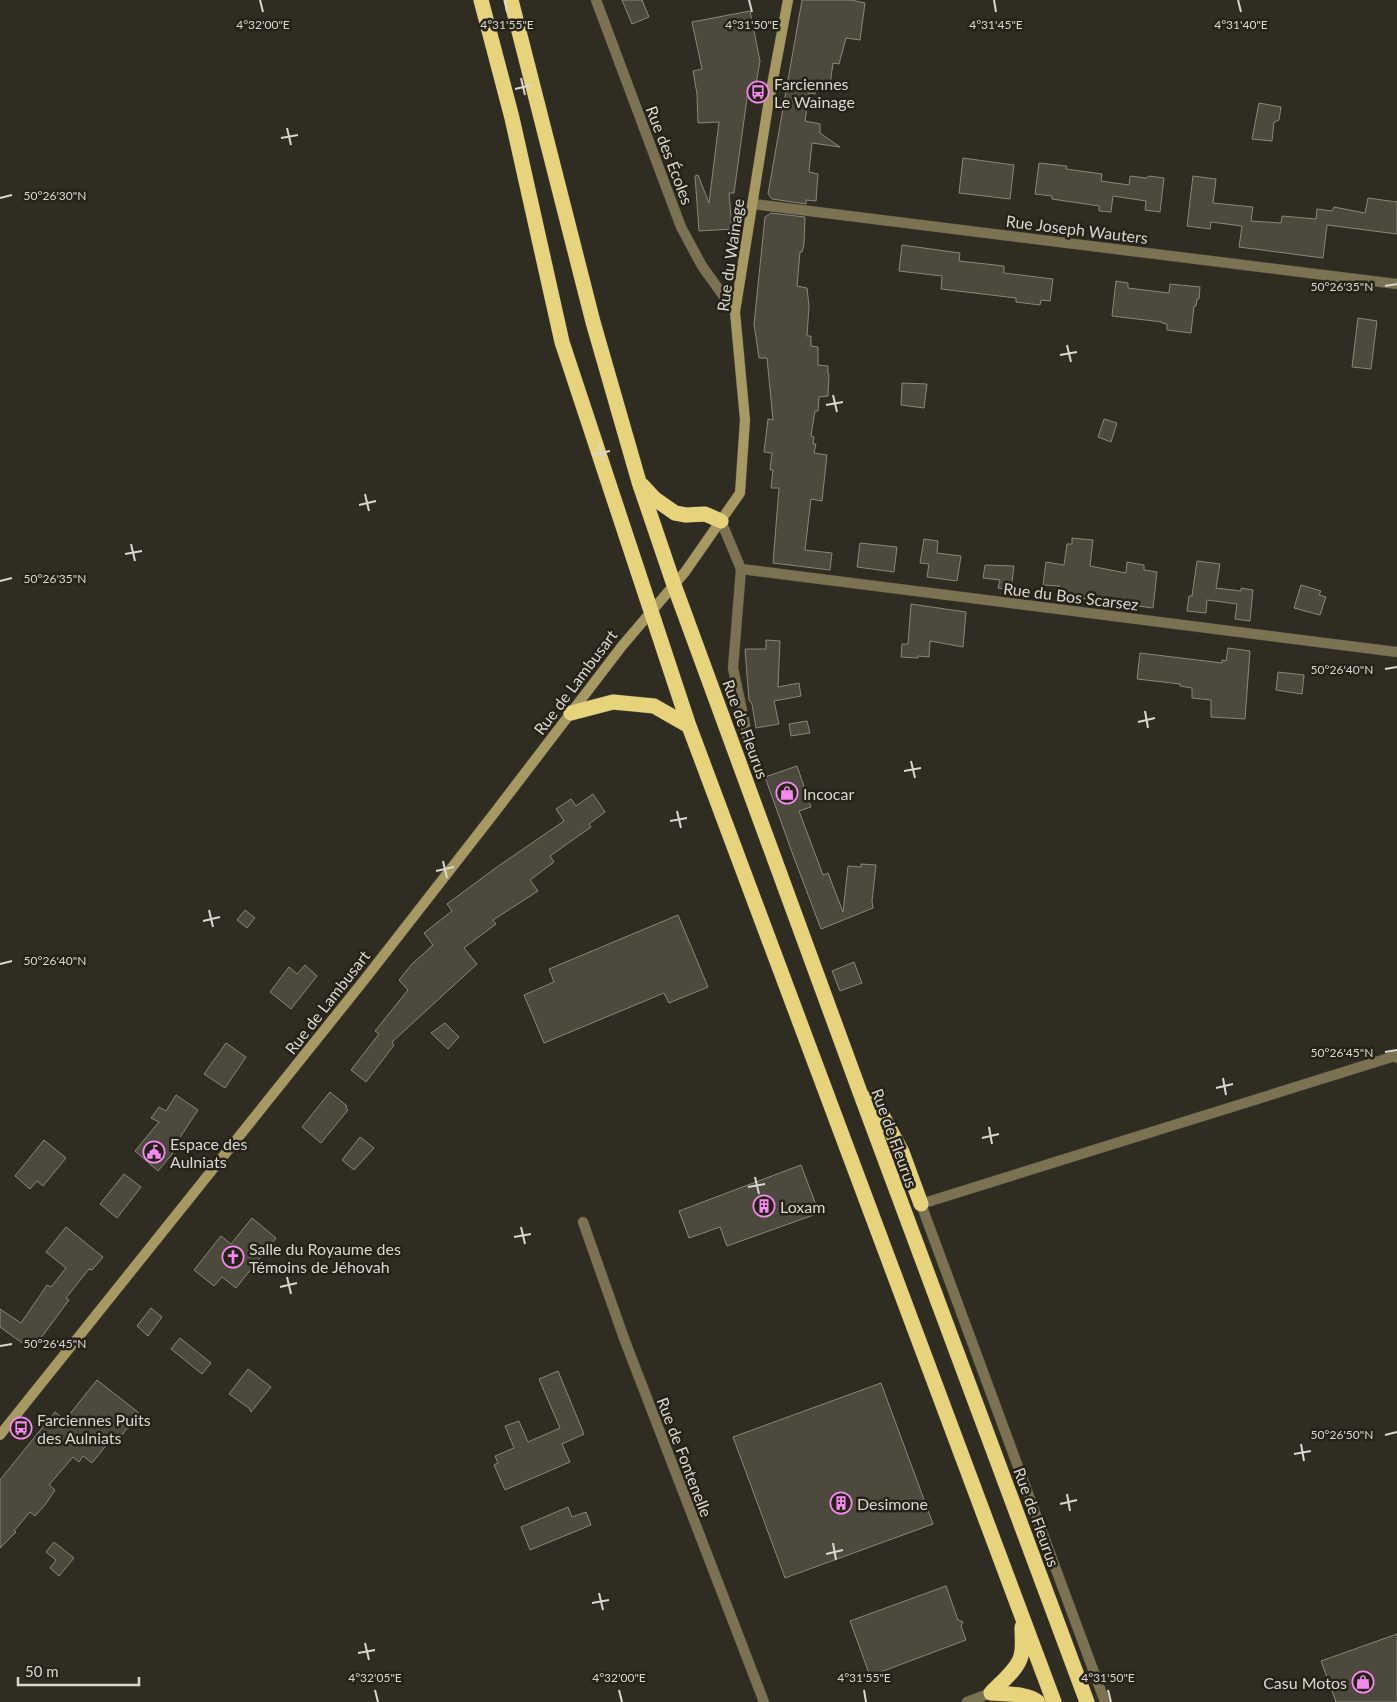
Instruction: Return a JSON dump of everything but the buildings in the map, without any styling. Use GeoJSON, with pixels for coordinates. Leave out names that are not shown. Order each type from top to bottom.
{"type":"FeatureCollection","features":[{"type":"Feature","properties":{"kind":"highway"},"geometry":{"type":"LineString","coordinates":[[481,0],[512,118],[562,342],[650,611],[689,726],[1054,1702]]}},
{"type":"Feature","properties":{"kind":"highway","name":"Rue de Fleurus"},"geometry":{"type":"LineString","coordinates":[[511,0],[593,322],[639,482],[674,585],[861,1095],[1087,1702]]}},
{"type":"Feature","properties":{"kind":"highway"},"geometry":{"type":"LineString","coordinates":[[639,482],[655,499],[675,513],[686,515],[705,514],[721,521]]}},
{"type":"Feature","properties":{"kind":"highway"},"geometry":{"type":"LineString","coordinates":[[571,713],[613,702],[654,706],[689,726]]}},
{"type":"Feature","properties":{"kind":"highway"},"geometry":{"type":"LineString","coordinates":[[861,1095],[881,1113],[902,1152],[921,1204]]}},
{"type":"Feature","properties":{"kind":"highway"},"geometry":{"type":"LineString","coordinates":[[991,1693],[1011,1672],[1020,1659],[1022,1615]]}},
{"type":"Feature","properties":{"kind":"highway"},"geometry":{"type":"LineString","coordinates":[[991,1693],[1019,1696],[1034,1699],[1038,1702]]}},
{"type":"Feature","properties":{"kind":"main road","name":"Rue du Wainage"},"geometry":{"type":"LineString","coordinates":[[674,585],[740,493],[744,420],[735,312],[768,106],[788,0]]}},
{"type":"Feature","properties":{"kind":"main road","name":"Rue de Lambusart"},"geometry":{"type":"LineString","coordinates":[[0,1435],[365,979],[622,646],[674,585]]}},
{"type":"Feature","properties":{"kind":"street","name":"Rue des Écoles"},"geometry":{"type":"LineString","coordinates":[[596,0],[681,227],[702,266],[735,312]]}},
{"type":"Feature","properties":{"kind":"street","name":"Rue Joseph Wauters"},"geometry":{"type":"LineString","coordinates":[[753,204],[1397,284]]}},
{"type":"Feature","properties":{"kind":"street","name":"Rue de Fleurus"},"geometry":{"type":"LineString","coordinates":[[721,521],[741,569],[733,668],[750,748]]}},
{"type":"Feature","properties":{"kind":"street","name":"Rue du Bos Scarsez"},"geometry":{"type":"LineString","coordinates":[[741,569],[1397,652]]}},
{"type":"Feature","properties":{"kind":"street"},"geometry":{"type":"LineString","coordinates":[[1105,1702],[921,1204],[1395,1056],[1397,1058]]}},
{"type":"Feature","properties":{"kind":"street","name":"Rue de Fontenelle"},"geometry":{"type":"LineString","coordinates":[[584,1222],[625,1342],[764,1702]]}},
{"type":"Feature","properties":{"kind":"street"},"geometry":{"type":"LineString","coordinates":[[967,1702],[991,1693]]}},
{"type":"Feature","properties":{"kind":"place","name":"Farciennes Le Wainage"},"geometry":{"type":"Point","coordinates":[758,92]}},
{"type":"Feature","properties":{"kind":"place","name":"Incocar"},"geometry":{"type":"Point","coordinates":[787,793]}},
{"type":"Feature","properties":{"kind":"place","name":"Espace des Aulniats"},"geometry":{"type":"Point","coordinates":[154,1152]}},
{"type":"Feature","properties":{"kind":"place","name":"Loxam"},"geometry":{"type":"Point","coordinates":[764,1206]}},
{"type":"Feature","properties":{"kind":"place","name":"Salle du Royaume des Témoins de Jéhovah"},"geometry":{"type":"Point","coordinates":[233,1257]}},
{"type":"Feature","properties":{"kind":"place","name":"Farciennes Puits des Aulniats"},"geometry":{"type":"Point","coordinates":[21,1428]}},
{"type":"Feature","properties":{"kind":"place","name":"Desimone"},"geometry":{"type":"Point","coordinates":[841,1503]}},
{"type":"Feature","properties":{"kind":"place","name":"Casu Motos"},"geometry":{"type":"Point","coordinates":[1363,1682]}}]}
